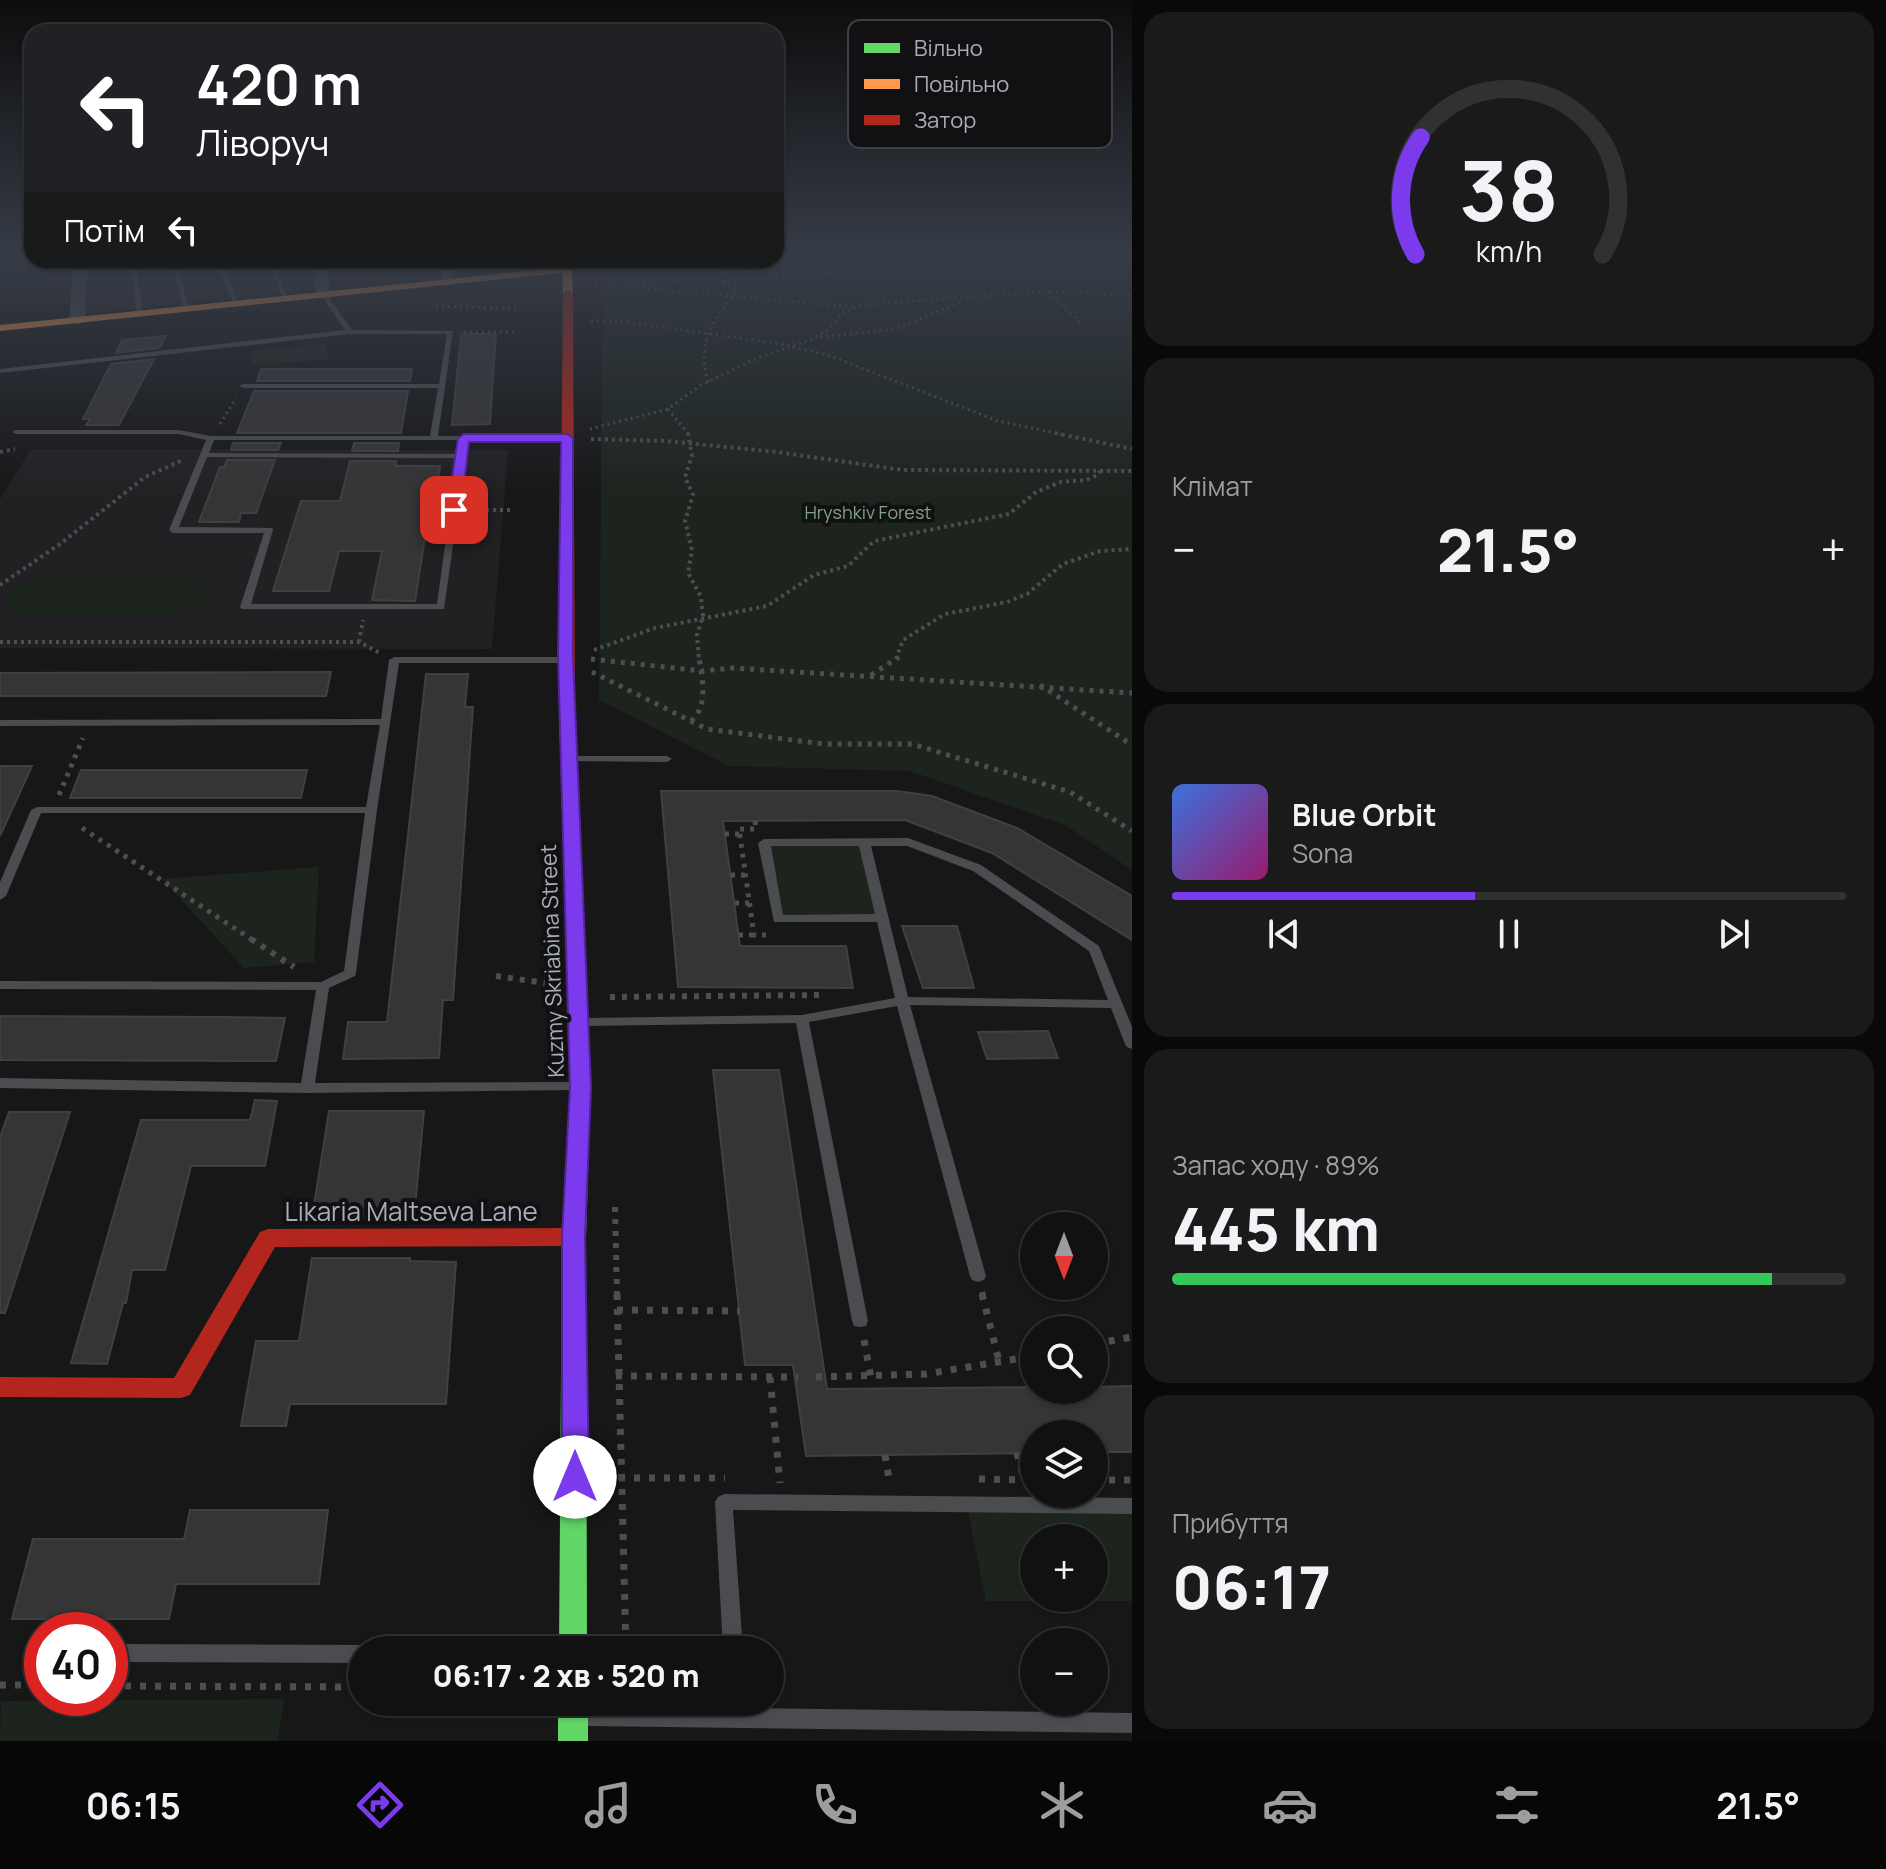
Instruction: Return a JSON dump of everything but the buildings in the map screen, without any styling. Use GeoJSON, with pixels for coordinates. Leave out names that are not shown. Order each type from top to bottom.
{"type":"FeatureCollection","features":[{"type":"Feature","properties":{"kind":"street","name":"Kuzmy Skriabina Street"},"geometry":{"type":"LineString","coordinates":[[570,337],[565,656],[580,1022],[574,1237],[573,1636]]}},
{"type":"Feature","properties":{"kind":"street","name":"Likaria Maltseva Lane"},"geometry":{"type":"LineString","coordinates":[[0,1387],[181,1388],[268,1238],[574,1237]]}},
{"type":"Feature","properties":{"kind":"street"},"geometry":{"type":"LineString","coordinates":[[573,1716],[573,1741]]}},
{"type":"Feature","properties":{"kind":"lane"},"geometry":{"type":"LineString","coordinates":[[0,371],[303,337]]}},
{"type":"Feature","properties":{"kind":"lane"},"geometry":{"type":"LineString","coordinates":[[434,438],[450,337]]}},
{"type":"Feature","properties":{"kind":"lane"},"geometry":{"type":"LineString","coordinates":[[243,386],[442,386]]}},
{"type":"Feature","properties":{"kind":"lane"},"geometry":{"type":"LineString","coordinates":[[16,432],[179,432],[211,438],[567,438]]}},
{"type":"Feature","properties":{"kind":"lane"},"geometry":{"type":"LineString","coordinates":[[211,438],[173,530],[269,530],[245,607],[441,607],[464,438]]}},
{"type":"Feature","properties":{"kind":"lane"},"geometry":{"type":"LineString","coordinates":[[204,455],[461,456]]}},
{"type":"Feature","properties":{"kind":"lane"},"geometry":{"type":"LineString","coordinates":[[0,985],[323,986],[350,973],[394,660],[565,656]]}},
{"type":"Feature","properties":{"kind":"lane"},"geometry":{"type":"LineString","coordinates":[[0,723],[386,722]]}},
{"type":"Feature","properties":{"kind":"lane"},"geometry":{"type":"LineString","coordinates":[[569,759],[667,759]]}},
{"type":"Feature","properties":{"kind":"lane"},"geometry":{"type":"LineString","coordinates":[[0,896],[37,810],[371,810]]}},
{"type":"Feature","properties":{"kind":"lane"},"geometry":{"type":"LineString","coordinates":[[864,842],[902,1001],[978,1276]]}},
{"type":"Feature","properties":{"kind":"lane"},"geometry":{"type":"LineString","coordinates":[[882,918],[778,919],[764,843],[908,842],[977,868],[1095,949],[1132,1044]]}},
{"type":"Feature","properties":{"kind":"lane"},"geometry":{"type":"LineString","coordinates":[[307,1088],[323,986]]}},
{"type":"Feature","properties":{"kind":"lane"},"geometry":{"type":"LineString","coordinates":[[580,1022],[802,1019],[902,1001],[1115,1004]]}},
{"type":"Feature","properties":{"kind":"lane"},"geometry":{"type":"LineString","coordinates":[[802,1019],[860,1321]]}},
{"type":"Feature","properties":{"kind":"lane"},"geometry":{"type":"LineString","coordinates":[[0,1083],[307,1088],[580,1087]]}},
{"type":"Feature","properties":{"kind":"lane"},"geometry":{"type":"LineString","coordinates":[[732,1636],[724,1502],[1132,1506]]}},
{"type":"Feature","properties":{"kind":"lane"},"geometry":{"type":"LineString","coordinates":[[128,1653],[348,1654]]}},
{"type":"Feature","properties":{"kind":"lane"},"geometry":{"type":"LineString","coordinates":[[784,1711],[1132,1723]]}},
{"type":"Feature","properties":{"kind":"path"},"geometry":{"type":"LineString","coordinates":[[707,337],[704,371],[708,382]]}},
{"type":"Feature","properties":{"kind":"path"},"geometry":{"type":"LineString","coordinates":[[734,337],[828,355],[998,421],[1132,449]]}},
{"type":"Feature","properties":{"kind":"path"},"geometry":{"type":"LineString","coordinates":[[567,438],[668,409],[708,382],[790,346],[821,337]]}},
{"type":"Feature","properties":{"kind":"path"},"geometry":{"type":"LineString","coordinates":[[668,409],[692,437],[695,458],[685,477],[693,495],[685,521],[692,550],[688,573],[701,597],[703,616],[697,635],[702,671],[700,713],[691,721]]}},
{"type":"Feature","properties":{"kind":"path"},"geometry":{"type":"LineString","coordinates":[[567,438],[777,452],[903,470],[1000,473],[1042,469],[1132,471]]}},
{"type":"Feature","properties":{"kind":"path"},"geometry":{"type":"LineString","coordinates":[[0,585],[51,551],[145,477],[173,462],[204,455]]}},
{"type":"Feature","properties":{"kind":"path"},"geometry":{"type":"LineString","coordinates":[[565,656],[591,651],[655,628],[703,616],[767,606],[814,575],[848,566],[874,541],[1009,514],[1036,492],[1061,482],[1086,480],[1098,475],[1101,469]]}},
{"type":"Feature","properties":{"kind":"path"},"geometry":{"type":"LineString","coordinates":[[870,676],[899,657],[903,640],[945,614],[1007,602],[1027,594],[1063,564],[1100,551],[1132,549]]}},
{"type":"Feature","properties":{"kind":"path"},"geometry":{"type":"LineString","coordinates":[[0,642],[359,642],[394,660]]}},
{"type":"Feature","properties":{"kind":"path"},"geometry":{"type":"LineString","coordinates":[[565,656],[702,671],[734,668],[1132,693]]}},
{"type":"Feature","properties":{"kind":"path"},"geometry":{"type":"LineString","coordinates":[[565,656],[707,729],[824,744],[912,744],[1070,792],[1132,831]]}},
{"type":"Feature","properties":{"kind":"path"},"geometry":{"type":"LineString","coordinates":[[1039,685],[1132,745]]}},
{"type":"Feature","properties":{"kind":"path"},"geometry":{"type":"LineString","coordinates":[[90,723],[53,810],[323,986]]}},
{"type":"Feature","properties":{"kind":"path"},"geometry":{"type":"LineString","coordinates":[[725,834],[740,834]]}},
{"type":"Feature","properties":{"kind":"path"},"geometry":{"type":"LineString","coordinates":[[731,875],[745,875]]}},
{"type":"Feature","properties":{"kind":"path"},"geometry":{"type":"LineString","coordinates":[[739,935],[754,935]]}},
{"type":"Feature","properties":{"kind":"path"},"geometry":{"type":"LineString","coordinates":[[610,997],[827,995]]}},
{"type":"Feature","properties":{"kind":"path"},"geometry":{"type":"LineString","coordinates":[[978,1276],[1000,1365]]}},
{"type":"Feature","properties":{"kind":"path"},"geometry":{"type":"LineString","coordinates":[[617,1310],[740,1311]]}},
{"type":"Feature","properties":{"kind":"path"},"geometry":{"type":"LineString","coordinates":[[860,1321],[871,1378]]}},
{"type":"Feature","properties":{"kind":"path"},"geometry":{"type":"LineString","coordinates":[[1108,1341],[1132,1337]]}},
{"type":"Feature","properties":{"kind":"path"},"geometry":{"type":"LineString","coordinates":[[816,1377],[871,1378],[1000,1365],[1020,1360]]}},
{"type":"Feature","properties":{"kind":"path"},"geometry":{"type":"LineString","coordinates":[[575,1376],[798,1377]]}},
{"type":"Feature","properties":{"kind":"path"},"geometry":{"type":"LineString","coordinates":[[770,1377],[781,1503]]}},
{"type":"Feature","properties":{"kind":"path"},"geometry":{"type":"LineString","coordinates":[[1017,1453],[1020,1465]]}},
{"type":"Feature","properties":{"kind":"path"},"geometry":{"type":"LineString","coordinates":[[885,1455],[889,1479]]}},
{"type":"Feature","properties":{"kind":"path"},"geometry":{"type":"LineString","coordinates":[[575,1477],[732,1478]]}},
{"type":"Feature","properties":{"kind":"path"},"geometry":{"type":"LineString","coordinates":[[763,1478],[779,1478]]}},
{"type":"Feature","properties":{"kind":"path"},"geometry":{"type":"LineString","coordinates":[[1108,1480],[1132,1480]]}},
{"type":"Feature","properties":{"kind":"path"},"geometry":{"type":"LineString","coordinates":[[0,1685],[24,1685]]}},
{"type":"Feature","properties":{"kind":"path"},"geometry":{"type":"LineString","coordinates":[[128,1686],[348,1687]]}},
{"type":"Feature","properties":{"kind":"shaded area"},"geometry":{"type":"Polygon","coordinates":[[[31,449],[508,450],[492,649],[0,648],[0,499],[31,449]]]}},
{"type":"Feature","properties":{"kind":"green space","name":"Hryshkiv Forest"},"geometry":{"type":"Polygon","coordinates":[[[602,337],[1132,337],[1132,870],[1065,825],[910,771],[729,766],[599,700],[602,337]]]}},
{"type":"Feature","properties":{"kind":"green space"},"geometry":{"type":"Polygon","coordinates":[[[325,343],[329,360],[253,364],[247,352],[325,343]]]}},
{"type":"Feature","properties":{"kind":"green space"},"geometry":{"type":"Polygon","coordinates":[[[41,578],[193,578],[212,587],[214,594],[207,604],[178,614],[19,617],[7,610],[6,598],[18,587],[41,578]]]}},
{"type":"Feature","properties":{"kind":"green space"},"geometry":{"type":"Polygon","coordinates":[[[767,844],[860,844],[879,917],[779,917],[767,844]]]}},
{"type":"Feature","properties":{"kind":"green space"},"geometry":{"type":"Polygon","coordinates":[[[319,867],[314,962],[244,968],[162,879],[319,867]]]}},
{"type":"Feature","properties":{"kind":"green space"},"geometry":{"type":"Polygon","coordinates":[[[968,1511],[1132,1513],[1132,1601],[1108,1601],[1108,1524],[1020,1524],[1020,1601],[986,1601],[968,1511]]]}},
{"type":"Feature","properties":{"kind":"green space"},"geometry":{"type":"Polygon","coordinates":[[[284,1699],[278,1741],[0,1741],[1,1701],[24,1701],[24,1716],[128,1716],[128,1700],[284,1699]]]}},
{"type":"Feature","properties":{"kind":"traffic: fast"},"geometry":{"type":"LineString","coordinates":[[573,1636],[574,1237],[578,1140]]}},
{"type":"Feature","properties":{"kind":"traffic: fast"},"geometry":{"type":"LineString","coordinates":[[573,1716],[573,1741]]}},
{"type":"Feature","properties":{"kind":"traffic: slow"},"geometry":{"type":"LineString","coordinates":[[567,710],[580,1087],[578,1140]]}},
{"type":"Feature","properties":{"kind":"traffic: jam"},"geometry":{"type":"LineString","coordinates":[[567,710],[568,337]]}},
{"type":"Feature","properties":{"kind":"traffic: jam"},"geometry":{"type":"LineString","coordinates":[[0,1387],[181,1388],[268,1238],[574,1237]]}},
{"type":"Feature","properties":{"kind":"route"},"geometry":{"type":"LineString","coordinates":[[454,510],[464,438],[567,438],[565,656],[580,1087],[574,1237],[575,1477]]}}]}
